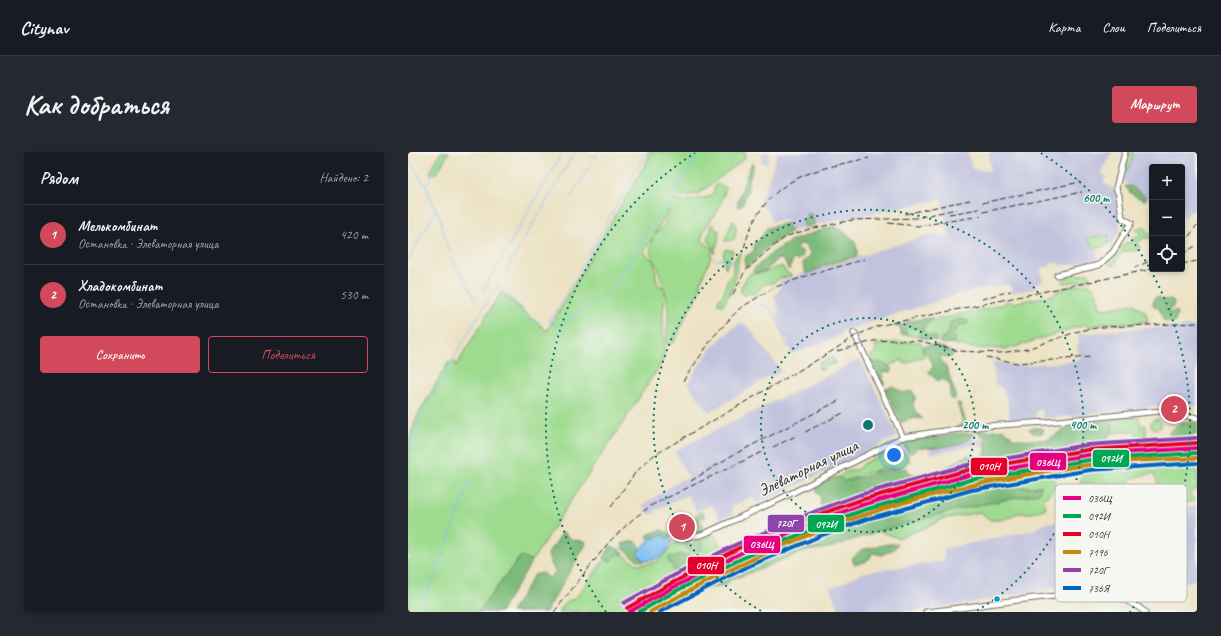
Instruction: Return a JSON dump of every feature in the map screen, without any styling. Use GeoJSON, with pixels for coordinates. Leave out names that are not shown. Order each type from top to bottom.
{"type":"FeatureCollection","features":[{"type":"Feature","properties":{"kind":"street"},"geometry":{"type":"LineString","coordinates":[[1057,275],[1099,265],[1113,252],[1131,223],[1122,218],[1119,195],[1116,188],[1125,152]]}},
{"type":"Feature","properties":{"kind":"street"},"geometry":{"type":"LineString","coordinates":[[854,333],[903,437]]}},
{"type":"Feature","properties":{"kind":"street","name":"Элеваторная улица"},"geometry":{"type":"LineString","coordinates":[[674,529],[679,534],[685,536],[704,534],[782,498],[903,437],[986,426],[1047,422],[1161,411],[1197,418]]}},
{"type":"Feature","properties":{"kind":"street"},"geometry":{"type":"LineString","coordinates":[[926,612],[1055,597]]}},
{"type":"Feature","properties":{"kind":"street"},"geometry":{"type":"LineString","coordinates":[[1129,602],[1138,606],[1145,612]]}},
{"type":"Feature","properties":{"kind":"shaded area"},"geometry":{"type":"Polygon","coordinates":[[[763,152],[770,152],[767,164],[761,162],[763,152]]]}},
{"type":"Feature","properties":{"kind":"shaded area"},"geometry":{"type":"Polygon","coordinates":[[[778,152],[968,152],[972,169],[990,171],[990,152],[1112,152],[1101,172],[1106,177],[1103,182],[1115,190],[1120,232],[1110,246],[1096,248],[1098,259],[1063,266],[1052,262],[1049,267],[1041,268],[1043,281],[1036,284],[1037,288],[1012,293],[1011,288],[1007,284],[967,292],[843,331],[841,335],[791,354],[787,339],[783,336],[778,317],[779,312],[774,296],[781,288],[779,284],[780,281],[932,234],[950,238],[941,199],[788,232],[786,220],[771,222],[770,214],[760,203],[778,152]]]}},
{"type":"Feature","properties":{"kind":"shaded area"},"geometry":{"type":"Polygon","coordinates":[[[1128,152],[1197,152],[1197,205],[1192,212],[1189,212],[1186,218],[1185,164],[1149,164],[1149,199],[1122,180],[1128,152]]]}},
{"type":"Feature","properties":{"kind":"shaded area"},"geometry":{"type":"Polygon","coordinates":[[[738,324],[747,325],[781,371],[773,376],[770,375],[709,412],[688,384],[711,348],[738,324]]]}},
{"type":"Feature","properties":{"kind":"shaded area"},"geometry":{"type":"Polygon","coordinates":[[[1197,326],[1197,407],[1185,403],[1051,418],[1043,418],[1042,410],[1036,411],[1036,418],[1010,420],[1008,403],[1003,389],[995,384],[992,361],[1016,366],[1077,361],[1082,358],[1081,353],[1078,353],[1078,334],[1132,329],[1197,326]]]}},
{"type":"Feature","properties":{"kind":"shaded area"},"geometry":{"type":"Polygon","coordinates":[[[860,359],[898,436],[759,504],[751,497],[732,506],[732,514],[720,519],[712,504],[696,512],[688,495],[654,511],[655,514],[649,514],[643,505],[683,478],[684,480],[689,478],[674,451],[860,359]]]}},
{"type":"Feature","properties":{"kind":"shaded area"},"geometry":{"type":"Polygon","coordinates":[[[980,436],[983,436],[985,447],[981,447],[980,444],[931,454],[929,445],[973,437],[975,442],[980,441],[980,436]]]}},
{"type":"Feature","properties":{"kind":"shaded area"},"geometry":{"type":"Polygon","coordinates":[[[1197,506],[1197,580],[1187,582],[1187,507],[1197,506]]]}},
{"type":"Feature","properties":{"kind":"shaded area"},"geometry":{"type":"Polygon","coordinates":[[[1055,522],[1055,588],[956,605],[903,612],[840,612],[830,588],[865,572],[944,561],[944,549],[1034,530],[1045,523],[1055,522]]]}},
{"type":"Feature","properties":{"kind":"green space"},"geometry":{"type":"Polygon","coordinates":[[[441,152],[449,152],[437,173],[430,174],[433,165],[441,152]]]}},
{"type":"Feature","properties":{"kind":"green space"},"geometry":{"type":"Polygon","coordinates":[[[648,152],[746,152],[744,159],[698,194],[677,196],[674,201],[688,201],[709,197],[713,193],[715,185],[717,184],[726,188],[719,208],[703,232],[702,241],[712,248],[711,257],[701,281],[698,295],[685,318],[675,341],[668,346],[666,344],[668,313],[665,291],[663,314],[664,358],[532,561],[521,556],[478,612],[408,612],[408,450],[409,441],[417,417],[448,363],[455,362],[456,366],[501,292],[547,331],[649,158],[648,152]],[[669,210],[655,233],[655,234],[665,224],[669,210]],[[653,237],[644,252],[654,261],[657,283],[664,289],[658,268],[650,252],[653,237]]]}},
{"type":"Feature","properties":{"kind":"green space"},"geometry":{"type":"Polygon","coordinates":[[[1128,152],[1133,152],[1132,161],[1126,170],[1125,167],[1128,152]]]}},
{"type":"Feature","properties":{"kind":"green space"},"geometry":{"type":"Polygon","coordinates":[[[752,162],[754,164],[748,183],[748,192],[745,196],[744,202],[739,208],[737,206],[752,162]]]}},
{"type":"Feature","properties":{"kind":"green space"},"geometry":{"type":"Polygon","coordinates":[[[1125,186],[1130,186],[1145,196],[1146,200],[1134,195],[1125,186]]]}},
{"type":"Feature","properties":{"kind":"green space"},"geometry":{"type":"Polygon","coordinates":[[[807,214],[812,214],[814,225],[806,227],[803,224],[807,214]]]}},
{"type":"Feature","properties":{"kind":"green space"},"geometry":{"type":"Polygon","coordinates":[[[734,221],[736,227],[735,238],[733,240],[725,241],[732,222],[734,221]]]}},
{"type":"Feature","properties":{"kind":"green space"},"geometry":{"type":"Polygon","coordinates":[[[787,223],[787,228],[791,231],[766,248],[747,268],[745,266],[744,258],[755,250],[753,247],[755,242],[758,242],[767,228],[787,223]]]}},
{"type":"Feature","properties":{"kind":"green space"},"geometry":{"type":"Polygon","coordinates":[[[711,224],[713,224],[715,229],[719,231],[714,254],[713,246],[708,240],[708,235],[711,231],[711,224]]]}},
{"type":"Feature","properties":{"kind":"green space"},"geometry":{"type":"Polygon","coordinates":[[[833,226],[854,240],[856,244],[857,256],[827,265],[806,274],[803,262],[811,254],[804,244],[798,245],[796,248],[803,252],[802,257],[799,260],[793,259],[789,270],[783,259],[778,259],[764,272],[753,273],[753,270],[772,253],[791,241],[833,226]]]}},
{"type":"Feature","properties":{"kind":"green space"},"geometry":{"type":"Polygon","coordinates":[[[1137,228],[1146,228],[1147,234],[1149,234],[1149,239],[1144,238],[1138,242],[1140,248],[1138,250],[1124,251],[1117,259],[1114,266],[1109,264],[1119,248],[1124,246],[1126,243],[1131,243],[1133,239],[1141,233],[1136,230],[1137,228]]]}},
{"type":"Feature","properties":{"kind":"green space"},"geometry":{"type":"Polygon","coordinates":[[[1109,235],[1108,243],[1105,246],[1096,248],[1088,241],[1088,238],[1109,235]]]}},
{"type":"Feature","properties":{"kind":"green space"},"geometry":{"type":"Polygon","coordinates":[[[726,249],[733,251],[726,269],[724,264],[724,251],[726,249]]]}},
{"type":"Feature","properties":{"kind":"green space"},"geometry":{"type":"Polygon","coordinates":[[[740,252],[733,288],[723,305],[718,304],[718,300],[723,295],[727,281],[733,272],[733,262],[740,252]]]}},
{"type":"Feature","properties":{"kind":"green space"},"geometry":{"type":"Polygon","coordinates":[[[782,266],[791,276],[780,278],[773,283],[764,284],[756,293],[743,295],[741,292],[741,287],[750,273],[753,274],[764,272],[782,266]]]}},
{"type":"Feature","properties":{"kind":"green space"},"geometry":{"type":"Polygon","coordinates":[[[1073,271],[1079,275],[1088,272],[1089,280],[1064,283],[1063,281],[1073,271]]]}},
{"type":"Feature","properties":{"kind":"green space"},"geometry":{"type":"Polygon","coordinates":[[[1089,284],[1096,291],[1100,308],[1103,309],[1134,304],[1146,313],[1148,322],[1138,322],[1133,324],[1106,323],[1088,327],[1086,324],[1005,350],[973,348],[908,335],[901,335],[900,326],[985,309],[996,305],[1003,305],[1008,301],[1013,303],[1053,295],[1064,288],[1089,284]]]}},
{"type":"Feature","properties":{"kind":"green space"},"geometry":{"type":"Polygon","coordinates":[[[1160,297],[1163,300],[1171,299],[1174,302],[1169,313],[1170,314],[1173,311],[1176,312],[1177,316],[1174,323],[1164,321],[1159,308],[1154,307],[1154,298],[1160,297]]]}},
{"type":"Feature","properties":{"kind":"green space"},"geometry":{"type":"Polygon","coordinates":[[[932,318],[928,324],[923,326],[923,329],[926,335],[935,336],[935,340],[919,337],[919,328],[910,328],[908,326],[905,329],[907,334],[902,333],[900,327],[893,326],[905,324],[909,321],[932,318]]]}},
{"type":"Feature","properties":{"kind":"green space"},"geometry":{"type":"Polygon","coordinates":[[[959,319],[968,320],[967,324],[958,327],[955,331],[953,336],[956,338],[956,341],[946,344],[940,343],[942,338],[949,333],[951,322],[959,319]]]}},
{"type":"Feature","properties":{"kind":"green space"},"geometry":{"type":"Polygon","coordinates":[[[895,342],[921,342],[924,356],[905,364],[902,360],[876,371],[869,357],[877,352],[875,345],[895,342]]]}},
{"type":"Feature","properties":{"kind":"green space"},"geometry":{"type":"Polygon","coordinates":[[[935,345],[947,349],[953,353],[949,358],[939,355],[946,367],[956,395],[954,400],[950,398],[951,388],[947,381],[942,379],[938,381],[930,374],[929,371],[933,367],[931,359],[922,351],[923,346],[935,345]]]}},
{"type":"Feature","properties":{"kind":"green space"},"geometry":{"type":"Polygon","coordinates":[[[832,357],[835,361],[834,364],[827,365],[823,370],[819,369],[819,363],[832,357]]]}},
{"type":"Feature","properties":{"kind":"green space"},"geometry":{"type":"Polygon","coordinates":[[[880,362],[893,369],[891,372],[883,371],[884,384],[877,378],[874,369],[873,363],[880,362]]]}},
{"type":"Feature","properties":{"kind":"green space"},"geometry":{"type":"Polygon","coordinates":[[[892,386],[903,393],[912,391],[916,397],[913,403],[914,409],[923,419],[915,418],[901,422],[885,389],[892,386]]]}},
{"type":"Feature","properties":{"kind":"green space"},"geometry":{"type":"Polygon","coordinates":[[[957,403],[960,403],[964,418],[969,425],[966,428],[959,429],[958,426],[963,424],[963,422],[957,403]]]}},
{"type":"Feature","properties":{"kind":"green space"},"geometry":{"type":"Polygon","coordinates":[[[1139,417],[1141,427],[1144,425],[1146,426],[1146,440],[1137,440],[1136,431],[1091,435],[1090,422],[1139,417]]]}},
{"type":"Feature","properties":{"kind":"green space"},"geometry":{"type":"Polygon","coordinates":[[[1154,419],[1158,419],[1161,424],[1158,429],[1154,429],[1151,426],[1151,422],[1154,419]]]}},
{"type":"Feature","properties":{"kind":"green space"},"geometry":{"type":"Polygon","coordinates":[[[1109,420],[1113,428],[1106,441],[920,481],[917,478],[909,481],[907,486],[887,487],[878,492],[824,510],[820,505],[821,498],[816,492],[817,484],[828,479],[839,477],[844,481],[868,476],[876,471],[907,468],[910,475],[925,474],[942,470],[968,455],[975,459],[984,457],[986,453],[986,438],[984,435],[977,432],[978,430],[987,431],[1003,429],[1015,439],[1047,440],[1072,425],[1082,426],[1109,420]]]}},
{"type":"Feature","properties":{"kind":"green space"},"geometry":{"type":"Polygon","coordinates":[[[1191,422],[1197,423],[1197,434],[1183,441],[1170,436],[1169,432],[1181,424],[1191,422]]]}},
{"type":"Feature","properties":{"kind":"green space"},"geometry":{"type":"Polygon","coordinates":[[[1041,428],[1044,430],[1042,433],[1038,434],[1029,429],[1041,428]]]}},
{"type":"Feature","properties":{"kind":"green space"},"geometry":{"type":"Polygon","coordinates":[[[968,433],[975,434],[959,444],[942,447],[919,447],[911,454],[906,449],[904,444],[919,439],[968,433]]]}},
{"type":"Feature","properties":{"kind":"green space"},"geometry":{"type":"Polygon","coordinates":[[[898,450],[904,452],[910,461],[897,468],[879,470],[841,483],[839,477],[845,472],[858,469],[862,464],[880,455],[898,450]]]}},
{"type":"Feature","properties":{"kind":"green space"},"geometry":{"type":"Polygon","coordinates":[[[1197,455],[1197,489],[1192,490],[1190,494],[1195,500],[1187,502],[1187,484],[1159,484],[1153,473],[1134,478],[1126,484],[1108,484],[1107,481],[1098,484],[1079,483],[1083,474],[1081,465],[1197,455]]]}},
{"type":"Feature","properties":{"kind":"green space"},"geometry":{"type":"Polygon","coordinates":[[[1056,468],[1054,489],[1043,500],[1046,508],[1033,513],[1017,513],[1011,517],[1000,520],[990,520],[981,512],[942,519],[929,526],[898,538],[879,531],[959,509],[1039,493],[1041,486],[966,491],[953,501],[947,502],[947,488],[1040,469],[1056,468]]]}},
{"type":"Feature","properties":{"kind":"green space"},"geometry":{"type":"Polygon","coordinates":[[[1041,486],[1039,493],[959,509],[879,531],[829,548],[805,551],[739,577],[734,577],[725,585],[705,589],[703,582],[797,543],[894,508],[921,502],[932,506],[953,501],[966,491],[1041,486]]]}},
{"type":"Feature","properties":{"kind":"green space"},"geometry":{"type":"Polygon","coordinates":[[[702,512],[706,516],[699,520],[704,530],[689,535],[686,532],[685,525],[693,522],[697,514],[702,512]]]}},
{"type":"Feature","properties":{"kind":"green space"},"geometry":{"type":"Polygon","coordinates":[[[662,530],[670,534],[671,537],[669,539],[663,535],[650,539],[647,537],[649,534],[662,530]]]}},
{"type":"Feature","properties":{"kind":"green space"},"geometry":{"type":"Polygon","coordinates":[[[563,532],[573,540],[585,541],[586,544],[546,612],[511,612],[534,575],[542,573],[549,578],[556,572],[550,562],[548,554],[563,532]]]}},
{"type":"Feature","properties":{"kind":"green space"},"geometry":{"type":"Polygon","coordinates":[[[714,535],[727,556],[658,589],[617,612],[559,612],[565,603],[576,597],[612,551],[619,551],[638,565],[657,562],[679,539],[692,544],[714,535]]]}},
{"type":"Feature","properties":{"kind":"green space"},"geometry":{"type":"Polygon","coordinates":[[[697,538],[703,540],[702,549],[697,551],[687,550],[685,540],[689,541],[691,545],[695,544],[697,538]]]}},
{"type":"Feature","properties":{"kind":"green space"},"geometry":{"type":"Polygon","coordinates":[[[634,541],[638,543],[640,550],[637,553],[644,561],[639,561],[624,549],[622,544],[634,541]]]}},
{"type":"Feature","properties":{"kind":"green space"},"geometry":{"type":"Polygon","coordinates":[[[888,544],[898,544],[894,549],[881,555],[874,553],[871,554],[871,557],[865,562],[854,564],[852,558],[861,550],[888,544]]]}},
{"type":"Feature","properties":{"kind":"green space"},"geometry":{"type":"Polygon","coordinates":[[[610,546],[618,549],[624,554],[619,553],[611,561],[606,560],[603,557],[609,550],[610,546]]]}},
{"type":"Feature","properties":{"kind":"green space"},"geometry":{"type":"Polygon","coordinates":[[[690,553],[692,558],[691,562],[695,567],[695,571],[672,577],[673,568],[669,561],[670,556],[676,558],[678,554],[684,555],[690,553]]]}},
{"type":"Feature","properties":{"kind":"green space"},"geometry":{"type":"Polygon","coordinates":[[[521,556],[532,561],[500,612],[478,612],[521,556]]]}},
{"type":"Feature","properties":{"kind":"water"},"geometry":{"type":"Polygon","coordinates":[[[663,535],[672,542],[664,554],[654,560],[644,561],[637,553],[650,539],[663,535]]]}},
{"type":"Feature","properties":{"kind":"waterway"},"geometry":{"type":"LineString","coordinates":[[426,186],[446,152]]}},
{"type":"Feature","properties":{"kind":"waterway"},"geometry":{"type":"LineString","coordinates":[[483,290],[563,152]]}},
{"type":"Feature","properties":{"kind":"waterway"},"geometry":{"type":"LineString","coordinates":[[505,272],[575,152]]}},
{"type":"Feature","properties":{"kind":"waterway"},"geometry":{"type":"LineString","coordinates":[[587,152],[595,157],[598,152]]}},
{"type":"Feature","properties":{"kind":"waterway"},"geometry":{"type":"LineString","coordinates":[[548,321],[562,301],[647,152]]}},
{"type":"Feature","properties":{"kind":"waterway"},"geometry":{"type":"LineString","coordinates":[[550,320],[556,326],[562,324],[611,289],[619,279],[699,152]]}},
{"type":"Feature","properties":{"kind":"waterway"},"geometry":{"type":"LineString","coordinates":[[408,157],[426,187],[440,219],[445,240],[453,259],[476,300]]}},
{"type":"Feature","properties":{"kind":"waterway"},"geometry":{"type":"LineString","coordinates":[[571,197],[595,157]]}},
{"type":"Feature","properties":{"kind":"waterway"},"geometry":{"type":"LineString","coordinates":[[408,260],[436,210]]}},
{"type":"Feature","properties":{"kind":"waterway"},"geometry":{"type":"LineString","coordinates":[[713,259],[718,260],[726,258],[736,264]]}},
{"type":"Feature","properties":{"kind":"waterway"},"geometry":{"type":"LineString","coordinates":[[408,456],[420,419],[460,347],[499,283]]}},
{"type":"Feature","properties":{"kind":"waterway"},"geometry":{"type":"LineString","coordinates":[[498,286],[512,298],[532,320],[541,322]]}},
{"type":"Feature","properties":{"kind":"waterway"},"geometry":{"type":"LineString","coordinates":[[759,304],[766,306],[775,315],[788,347]]}},
{"type":"Feature","properties":{"kind":"waterway"},"geometry":{"type":"LineString","coordinates":[[420,612],[470,483]]}},
{"type":"Feature","properties":{"kind":"waterway"},"geometry":{"type":"LineString","coordinates":[[596,569],[610,554],[621,547],[642,547]]}},
{"type":"Feature","properties":{"kind":"railway"},"geometry":{"type":"LineString","coordinates":[[744,248],[755,219],[765,204],[777,191],[804,175],[835,165],[869,158]]}},
{"type":"Feature","properties":{"kind":"railway"},"geometry":{"type":"LineString","coordinates":[[982,203],[1080,182]]}},
{"type":"Feature","properties":{"kind":"railway"},"geometry":{"type":"LineString","coordinates":[[983,212],[1082,192]]}},
{"type":"Feature","properties":{"kind":"railway"},"geometry":{"type":"LineString","coordinates":[[956,203],[970,200]]}},
{"type":"Feature","properties":{"kind":"railway"},"geometry":{"type":"LineString","coordinates":[[905,214],[954,203]]}},
{"type":"Feature","properties":{"kind":"railway"},"geometry":{"type":"LineString","coordinates":[[733,294],[745,271],[787,236],[810,229],[852,220],[916,218],[956,209]]}},
{"type":"Feature","properties":{"kind":"railway"},"geometry":{"type":"LineString","coordinates":[[949,214],[979,209]]}},
{"type":"Feature","properties":{"kind":"railway"},"geometry":{"type":"LineString","coordinates":[[888,223],[918,226],[981,216]]}},
{"type":"Feature","properties":{"kind":"railway"},"geometry":{"type":"LineString","coordinates":[[1185,240],[1197,225]]}},
{"type":"Feature","properties":{"kind":"railway"},"geometry":{"type":"LineString","coordinates":[[1185,252],[1197,245]]}},
{"type":"Feature","properties":{"kind":"railway"},"geometry":{"type":"LineString","coordinates":[[683,381],[714,336],[739,309],[773,288],[803,277],[865,259]]}},
{"type":"Feature","properties":{"kind":"railway"},"geometry":{"type":"LineString","coordinates":[[1134,268],[1149,261]]}},
{"type":"Feature","properties":{"kind":"railway"},"geometry":{"type":"LineString","coordinates":[[1185,263],[1197,261]]}},
{"type":"Feature","properties":{"kind":"railway"},"geometry":{"type":"LineString","coordinates":[[611,507],[635,473],[654,455],[829,353],[855,336],[878,326],[1149,270]]}},
{"type":"Feature","properties":{"kind":"railway"},"geometry":{"type":"LineString","coordinates":[[982,299],[1011,291]]}},
{"type":"Feature","properties":{"kind":"railway"},"geometry":{"type":"LineString","coordinates":[[837,351],[873,341],[897,340],[920,341],[959,351],[1000,353],[1027,349],[1079,331],[1102,327],[1197,323]]}},
{"type":"Feature","properties":{"kind":"railway"},"geometry":{"type":"LineString","coordinates":[[986,357],[1017,363],[1090,357]]}},
{"type":"Feature","properties":{"kind":"railway"},"geometry":{"type":"LineString","coordinates":[[691,481],[731,456],[838,401]]}},
{"type":"Feature","properties":{"kind":"railway"},"geometry":{"type":"LineString","coordinates":[[805,432],[845,412]]}},
{"type":"Feature","properties":{"kind":"railway"},"geometry":{"type":"LineString","coordinates":[[773,447],[796,436]]}},
{"type":"Feature","properties":{"kind":"railway"},"geometry":{"type":"LineString","coordinates":[[554,612],[609,542],[633,519],[652,505],[764,451]]}},
{"type":"Feature","properties":{"kind":"transit line","name":"720Г"},"geometry":{"type":"LineString","coordinates":[[624,603],[669,578],[737,544],[859,495],[967,465],[1086,445],[1196,438]]}},
{"type":"Feature","properties":{"kind":"transit line","name":"010Н"},"geometry":{"type":"LineString","coordinates":[[627,608],[739,548],[818,515],[861,500],[968,470],[1087,450],[1197,443]]}},
{"type":"Feature","properties":{"kind":"transit line","name":"036Щ"},"geometry":{"type":"LineString","coordinates":[[629,612],[741,553],[820,520],[862,505],[969,475],[1088,455],[1197,448]]}},
{"type":"Feature","properties":{"kind":"transit line","name":"092И"},"geometry":{"type":"LineString","coordinates":[[639,612],[676,591],[743,558],[822,525],[864,510],[970,480],[1089,460],[1197,453]]}},
{"type":"Feature","properties":{"kind":"transit line","name":"7196"},"geometry":{"type":"LineString","coordinates":[[650,612],[702,584],[781,546],[836,524],[919,498],[1003,479],[1060,469],[1115,462],[1197,458]]}},
{"type":"Feature","properties":{"kind":"transit line","name":"736Я"},"geometry":{"type":"LineString","coordinates":[[660,612],[747,567],[825,534],[867,519],[972,490],[1090,470],[1197,463]]}},
{"type":"Feature","properties":{"kind":"place","name":"Хладокомбинат"},"geometry":{"type":"Point","coordinates":[1174,409]}},
{"type":"Feature","properties":{"kind":"place","name":"Мелькомбинат"},"geometry":{"type":"Point","coordinates":[682,527]}}]}
